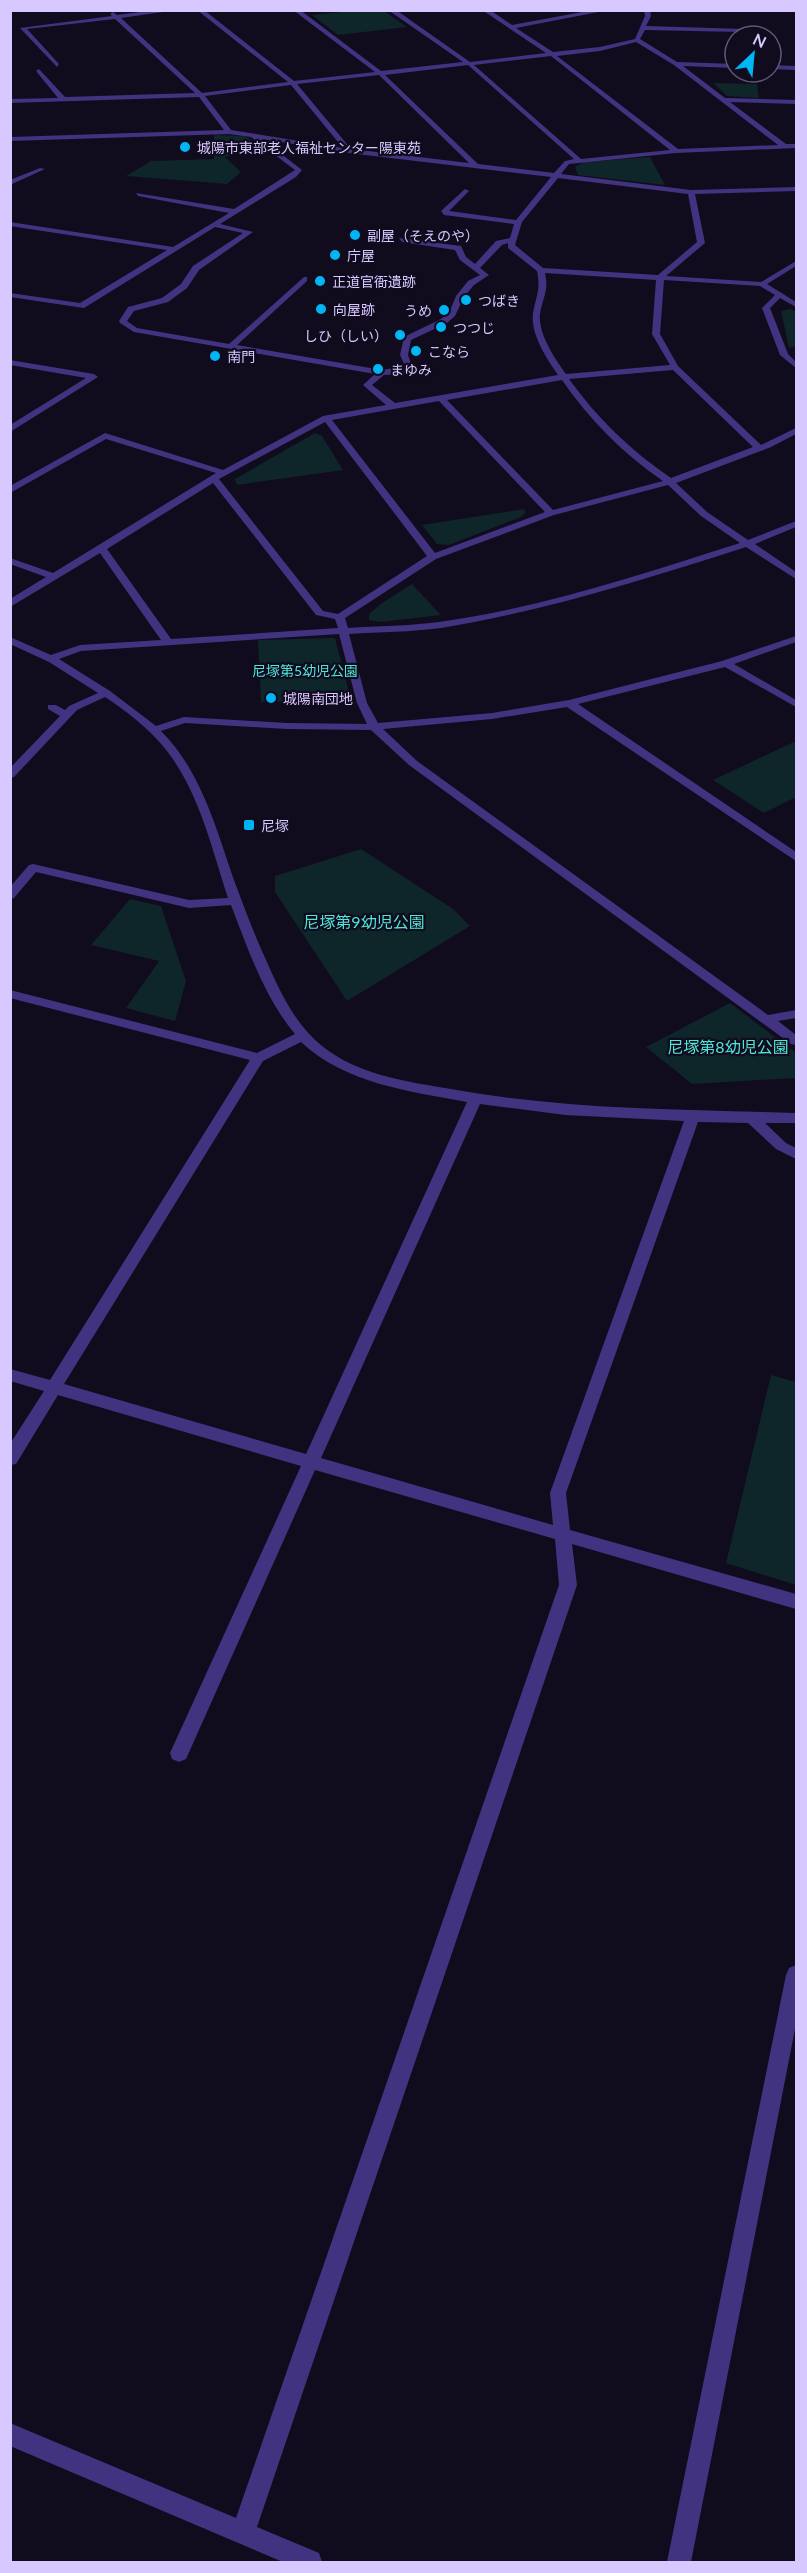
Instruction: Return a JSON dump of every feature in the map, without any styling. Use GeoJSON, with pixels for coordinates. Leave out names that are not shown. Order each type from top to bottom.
{"type":"FeatureCollection","features":[{"type":"Feature","properties":{"kind":"street"},"geometry":{"type":"LineString","coordinates":[[108,10],[201,96],[229,132]]}},
{"type":"Feature","properties":{"kind":"street"},"geometry":{"type":"LineString","coordinates":[[57,65],[23,28],[174,10]]}},
{"type":"Feature","properties":{"kind":"street"},"geometry":{"type":"LineString","coordinates":[[200,10],[293,83],[349,151]]}},
{"type":"Feature","properties":{"kind":"street"},"geometry":{"type":"LineString","coordinates":[[296,10],[381,74],[476,166]]}},
{"type":"Feature","properties":{"kind":"street"},"geometry":{"type":"LineString","coordinates":[[391,10],[470,64],[578,159]]}},
{"type":"Feature","properties":{"kind":"street"},"geometry":{"type":"LineString","coordinates":[[485,10],[553,55],[676,151]]}},
{"type":"Feature","properties":{"kind":"street"},"geometry":{"type":"LineString","coordinates":[[510,27],[606,10]]}},
{"type":"Feature","properties":{"kind":"street"},"geometry":{"type":"LineString","coordinates":[[637,40],[648,16],[647,10]]}},
{"type":"Feature","properties":{"kind":"street"},"geometry":{"type":"LineString","coordinates":[[643,28],[723,30]]}},
{"type":"Feature","properties":{"kind":"street"},"geometry":{"type":"LineString","coordinates":[[10,101],[201,96],[293,83],[600,49],[637,40],[676,64],[785,147]]}},
{"type":"Feature","properties":{"kind":"street"},"geometry":{"type":"LineString","coordinates":[[676,64],[723,66]]}},
{"type":"Feature","properties":{"kind":"street"},"geometry":{"type":"LineString","coordinates":[[39,70],[63,99]]}},
{"type":"Feature","properties":{"kind":"street"},"geometry":{"type":"LineString","coordinates":[[724,100],[796,102]]}},
{"type":"Feature","properties":{"kind":"street"},"geometry":{"type":"LineString","coordinates":[[10,139],[229,132],[349,151],[692,192],[796,189]]}},
{"type":"Feature","properties":{"kind":"street"},"geometry":{"type":"LineString","coordinates":[[10,295],[81,306],[294,176],[299,170],[251,135]]}},
{"type":"Feature","properties":{"kind":"street"},"geometry":{"type":"LineString","coordinates":[[796,146],[676,151],[578,159],[567,162],[518,222],[511,246],[541,270],[762,284],[796,305]]}},
{"type":"Feature","properties":{"kind":"street"},"geometry":{"type":"LineString","coordinates":[[10,183],[42,169]]}},
{"type":"Feature","properties":{"kind":"street"},"geometry":{"type":"LineString","coordinates":[[465,191],[444,213],[518,222]]}},
{"type":"Feature","properties":{"kind":"street"},"geometry":{"type":"LineString","coordinates":[[692,192],[701,243],[660,277],[657,334],[675,367],[759,448]]}},
{"type":"Feature","properties":{"kind":"street"},"geometry":{"type":"LineString","coordinates":[[138,194],[236,212]]}},
{"type":"Feature","properties":{"kind":"street"},"geometry":{"type":"LineString","coordinates":[[10,224],[174,249]]}},
{"type":"Feature","properties":{"kind":"street"},"geometry":{"type":"LineString","coordinates":[[214,225],[249,232],[196,268],[183,286],[165,300],[131,309],[123,321],[134,330],[382,373],[403,371],[410,367],[404,355],[407,339],[444,321],[452,314],[460,296],[471,283],[485,275],[463,258],[458,248],[402,240]]}},
{"type":"Feature","properties":{"kind":"street"},"geometry":{"type":"LineString","coordinates":[[475,268],[499,243],[513,238]]}},
{"type":"Feature","properties":{"kind":"street"},"geometry":{"type":"LineString","coordinates":[[762,284],[796,263]]}},
{"type":"Feature","properties":{"kind":"street"},"geometry":{"type":"LineString","coordinates":[[541,270],[544,287],[536,316],[542,340],[563,377],[585,407],[638,460],[670,482],[704,514],[796,576]]}},
{"type":"Feature","properties":{"kind":"street"},"geometry":{"type":"LineString","coordinates":[[231,346],[304,279]]}},
{"type":"Feature","properties":{"kind":"street"},"geometry":{"type":"LineString","coordinates":[[779,295],[766,308],[784,355],[796,366]]}},
{"type":"Feature","properties":{"kind":"street"},"geometry":{"type":"LineString","coordinates":[[10,362],[94,377],[10,429]]}},
{"type":"Feature","properties":{"kind":"street"},"geometry":{"type":"LineString","coordinates":[[10,604],[214,478],[326,418],[563,377],[675,367]]}},
{"type":"Feature","properties":{"kind":"street"},"geometry":{"type":"LineString","coordinates":[[382,373],[367,385],[393,406]]}},
{"type":"Feature","properties":{"kind":"street"},"geometry":{"type":"LineString","coordinates":[[441,398],[551,513]]}},
{"type":"Feature","properties":{"kind":"street"},"geometry":{"type":"LineString","coordinates":[[326,418],[433,557]]}},
{"type":"Feature","properties":{"kind":"street"},"geometry":{"type":"LineString","coordinates":[[214,478],[320,613],[340,618],[433,557],[551,513],[670,482],[759,448],[796,431]]}},
{"type":"Feature","properties":{"kind":"street"},"geometry":{"type":"LineString","coordinates":[[10,490],[105,436],[224,473]]}},
{"type":"Feature","properties":{"kind":"street"},"geometry":{"type":"LineString","coordinates":[[51,658],[80,648],[439,625],[533,606],[643,578],[746,544],[796,524]]}},
{"type":"Feature","properties":{"kind":"street"},"geometry":{"type":"LineString","coordinates":[[102,549],[168,642]]}},
{"type":"Feature","properties":{"kind":"street"},"geometry":{"type":"LineString","coordinates":[[10,561],[54,577]]}},
{"type":"Feature","properties":{"kind":"street"},"geometry":{"type":"LineString","coordinates":[[340,618],[362,703],[374,727],[413,763],[796,1041]]}},
{"type":"Feature","properties":{"kind":"street"},"geometry":{"type":"LineString","coordinates":[[154,730],[184,720],[287,726],[374,727],[492,716],[569,703],[726,663],[796,639]]}},
{"type":"Feature","properties":{"kind":"street"},"geometry":{"type":"LineString","coordinates":[[10,640],[51,658],[106,693],[154,730],[169,746],[203,806],[236,901],[276,999],[302,1036],[332,1060],[392,1083],[476,1100],[552,1109],[692,1118],[796,1118]]}},
{"type":"Feature","properties":{"kind":"street"},"geometry":{"type":"LineString","coordinates":[[726,663],[796,704]]}},
{"type":"Feature","properties":{"kind":"street"},"geometry":{"type":"LineString","coordinates":[[10,775],[73,708],[106,693]]}},
{"type":"Feature","properties":{"kind":"street"},"geometry":{"type":"LineString","coordinates":[[569,703],[796,857]]}},
{"type":"Feature","properties":{"kind":"street"},"geometry":{"type":"LineString","coordinates":[[52,707],[66,716]]}},
{"type":"Feature","properties":{"kind":"street"},"geometry":{"type":"LineString","coordinates":[[10,895],[33,868],[189,904],[236,901]]}},
{"type":"Feature","properties":{"kind":"street"},"geometry":{"type":"LineString","coordinates":[[10,994],[258,1058]]}},
{"type":"Feature","properties":{"kind":"street"},"geometry":{"type":"LineString","coordinates":[[768,1019],[796,1014]]}},
{"type":"Feature","properties":{"kind":"street"},"geometry":{"type":"LineString","coordinates":[[10,1459],[258,1058],[302,1036]]}},
{"type":"Feature","properties":{"kind":"street"},"geometry":{"type":"LineString","coordinates":[[179,1753],[476,1100]]}},
{"type":"Feature","properties":{"kind":"street"},"geometry":{"type":"LineString","coordinates":[[243,2533],[568,1585],[558,1493],[692,1118]]}},
{"type":"Feature","properties":{"kind":"street"},"geometry":{"type":"LineString","coordinates":[[752,1118],[781,1146],[796,1154]]}},
{"type":"Feature","properties":{"kind":"street"},"geometry":{"type":"LineString","coordinates":[[10,1375],[796,1602]]}},
{"type":"Feature","properties":{"kind":"street"},"geometry":{"type":"LineString","coordinates":[[679,2562],[796,1975]]}},
{"type":"Feature","properties":{"kind":"street"},"geometry":{"type":"LineString","coordinates":[[10,2434],[310,2562]]}},
{"type":"Feature","properties":{"kind":"green space"},"geometry":{"type":"Polygon","coordinates":[[[351,11],[384,11],[407,27],[338,35],[312,15],[351,11]]]}},
{"type":"Feature","properties":{"kind":"green space"},"geometry":{"type":"Polygon","coordinates":[[[713,83],[757,84],[759,98],[727,96],[713,83]]]}},
{"type":"Feature","properties":{"kind":"green space"},"geometry":{"type":"Polygon","coordinates":[[[214,135],[245,136],[263,148],[225,157],[241,172],[227,184],[126,176],[151,161],[214,159],[214,135]]]}},
{"type":"Feature","properties":{"kind":"green space"},"geometry":{"type":"Polygon","coordinates":[[[650,157],[665,185],[578,175],[575,167],[584,162],[650,157]]]}},
{"type":"Feature","properties":{"kind":"green space"},"geometry":{"type":"Polygon","coordinates":[[[791,309],[796,312],[796,346],[789,348],[781,311],[791,309]]]}},
{"type":"Feature","properties":{"kind":"green space"},"geometry":{"type":"Polygon","coordinates":[[[315,433],[322,436],[343,470],[237,485],[235,479],[315,433]]]}},
{"type":"Feature","properties":{"kind":"green space"},"geometry":{"type":"Polygon","coordinates":[[[524,509],[526,512],[521,517],[449,545],[437,544],[422,525],[524,509]]]}},
{"type":"Feature","properties":{"kind":"green space"},"geometry":{"type":"Polygon","coordinates":[[[412,584],[441,615],[381,622],[369,620],[369,614],[382,603],[412,584]]]}},
{"type":"Feature","properties":{"kind":"green space","name":"尼塚第5幼児公園"},"geometry":{"type":"Polygon","coordinates":[[[335,638],[351,700],[261,702],[258,640],[335,638]]]}},
{"type":"Feature","properties":{"kind":"green space"},"geometry":{"type":"Polygon","coordinates":[[[796,741],[796,797],[764,813],[713,780],[796,741]]]}},
{"type":"Feature","properties":{"kind":"green space","name":"尼塚第9幼児公園"},"geometry":{"type":"Polygon","coordinates":[[[361,849],[453,909],[470,926],[347,1001],[275,892],[275,876],[361,849]]]}},
{"type":"Feature","properties":{"kind":"green space"},"geometry":{"type":"Polygon","coordinates":[[[130,899],[161,906],[186,981],[175,1021],[126,1008],[159,961],[91,945],[130,899]]]}},
{"type":"Feature","properties":{"kind":"green space","name":"尼塚第8幼児公園"},"geometry":{"type":"Polygon","coordinates":[[[730,1003],[796,1053],[796,1078],[692,1084],[646,1047],[730,1003]]]}},
{"type":"Feature","properties":{"kind":"green space"},"geometry":{"type":"Polygon","coordinates":[[[771,1375],[796,1382],[796,1585],[726,1563],[771,1375]]]}},
{"type":"Feature","properties":{"kind":"place","name":"城陽市東部老人福祉センター陽東苑"},"geometry":{"type":"Point","coordinates":[185,147]}},
{"type":"Feature","properties":{"kind":"place","name":"副屋（そえのや）"},"geometry":{"type":"Point","coordinates":[355,235]}},
{"type":"Feature","properties":{"kind":"place","name":"庁屋"},"geometry":{"type":"Point","coordinates":[335,255]}},
{"type":"Feature","properties":{"kind":"place","name":"正道官衙遺跡"},"geometry":{"type":"Point","coordinates":[320,281]}},
{"type":"Feature","properties":{"kind":"place","name":"つばき"},"geometry":{"type":"Point","coordinates":[466,300]}},
{"type":"Feature","properties":{"kind":"place","name":"向屋跡"},"geometry":{"type":"Point","coordinates":[321,309]}},
{"type":"Feature","properties":{"kind":"place","name":"うめ"},"geometry":{"type":"Point","coordinates":[444,310]}},
{"type":"Feature","properties":{"kind":"place","name":"つつじ"},"geometry":{"type":"Point","coordinates":[441,327]}},
{"type":"Feature","properties":{"kind":"place","name":"しひ（しい）"},"geometry":{"type":"Point","coordinates":[400,335]}},
{"type":"Feature","properties":{"kind":"place","name":"こなら"},"geometry":{"type":"Point","coordinates":[416,351]}},
{"type":"Feature","properties":{"kind":"place","name":"南門"},"geometry":{"type":"Point","coordinates":[215,356]}},
{"type":"Feature","properties":{"kind":"place","name":"まゆみ"},"geometry":{"type":"Point","coordinates":[378,369]}},
{"type":"Feature","properties":{"kind":"place","name":"城陽南団地"},"geometry":{"type":"Point","coordinates":[271,698]}},
{"type":"Feature","properties":{"kind":"place","name":"尼塚"},"geometry":{"type":"Point","coordinates":[249,825]}}]}
